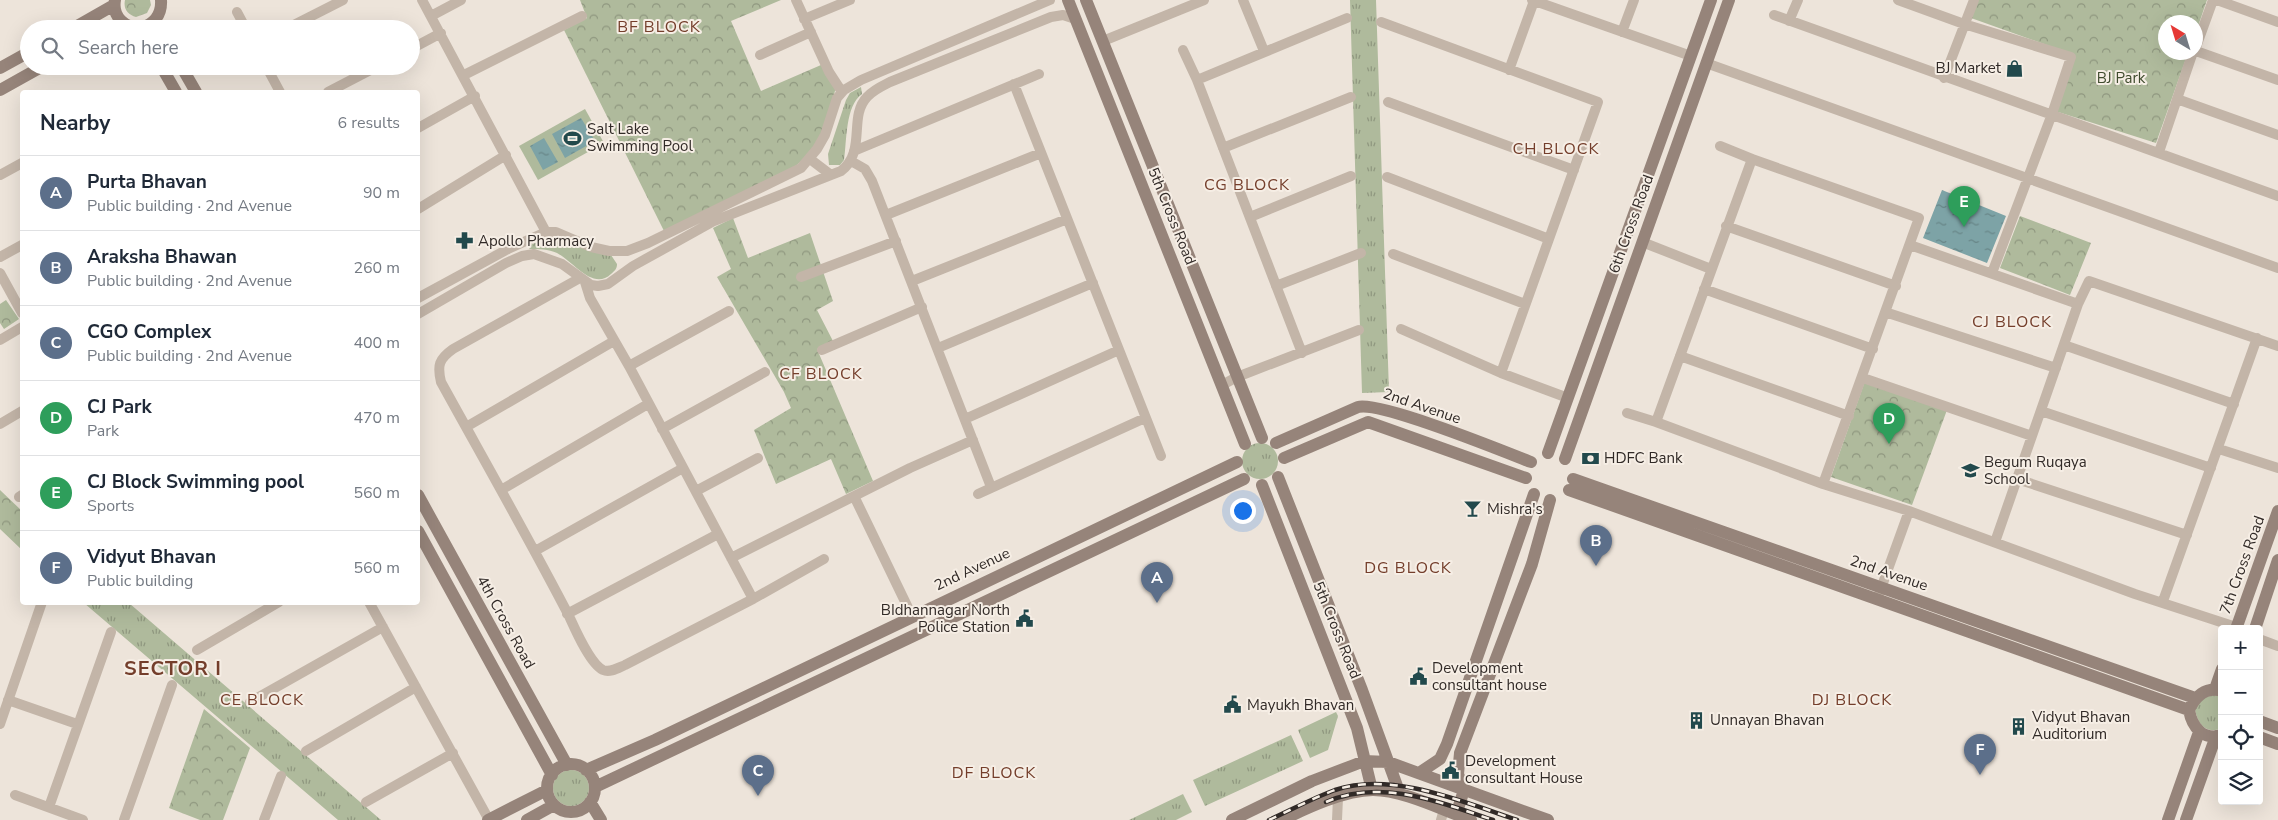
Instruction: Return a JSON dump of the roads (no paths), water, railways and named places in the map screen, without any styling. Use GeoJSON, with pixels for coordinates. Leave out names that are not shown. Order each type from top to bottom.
{"type":"FeatureCollection","features":[{"type":"Feature","properties":{"kind":"street"},"geometry":{"type":"LineString","coordinates":[[304,20],[343,0]]}},
{"type":"Feature","properties":{"kind":"street"},"geometry":{"type":"LineString","coordinates":[[422,0],[546,232]]}},
{"type":"Feature","properties":{"kind":"street"},"geometry":{"type":"LineString","coordinates":[[431,16],[461,0]]}},
{"type":"Feature","properties":{"kind":"street"},"geometry":{"type":"LineString","coordinates":[[796,0],[829,72],[842,92]]}},
{"type":"Feature","properties":{"kind":"street"},"geometry":{"type":"LineString","coordinates":[[804,19],[850,0]]}},
{"type":"Feature","properties":{"kind":"street"},"geometry":{"type":"LineString","coordinates":[[420,297],[519,243],[546,232],[556,232],[591,247],[609,251],[627,251],[648,244],[695,218],[793,174],[810,159],[825,135],[837,98],[842,92],[861,80],[1050,0]]}},
{"type":"Feature","properties":{"kind":"street","name":"5th Cross Road"},"geometry":{"type":"LineString","coordinates":[[1068,0],[1245,444]]}},
{"type":"Feature","properties":{"kind":"street","name":"5th Cross Road"},"geometry":{"type":"LineString","coordinates":[[1086,0],[1262,438]]}},
{"type":"Feature","properties":{"kind":"street"},"geometry":{"type":"LineString","coordinates":[[1103,41],[1204,0]]}},
{"type":"Feature","properties":{"kind":"street"},"geometry":{"type":"LineString","coordinates":[[1243,0],[1264,51]]}},
{"type":"Feature","properties":{"kind":"street"},"geometry":{"type":"LineString","coordinates":[[1509,70],[1533,0],[1690,56]]}},
{"type":"Feature","properties":{"kind":"street"},"geometry":{"type":"LineString","coordinates":[[1622,32],[1634,0]]}},
{"type":"Feature","properties":{"kind":"street","name":"6th Cross Road"},"geometry":{"type":"LineString","coordinates":[[1548,453],[1711,0]]}},
{"type":"Feature","properties":{"kind":"street","name":"6th Cross Road"},"geometry":{"type":"LineString","coordinates":[[1564,459],[1729,0]]}},
{"type":"Feature","properties":{"kind":"street"},"geometry":{"type":"LineString","coordinates":[[1789,21],[1798,0]]}},
{"type":"Feature","properties":{"kind":"street"},"geometry":{"type":"LineString","coordinates":[[1898,0],[1964,24],[2071,57],[2052,114],[1992,273]]}},
{"type":"Feature","properties":{"kind":"street"},"geometry":{"type":"LineString","coordinates":[[1944,78],[1974,0]]}},
{"type":"Feature","properties":{"kind":"street"},"geometry":{"type":"LineString","coordinates":[[2203,28],[2213,0]]}},
{"type":"Feature","properties":{"kind":"street"},"geometry":{"type":"LineString","coordinates":[[2217,0],[2278,22]]}},
{"type":"Feature","properties":{"kind":"street"},"geometry":{"type":"LineString","coordinates":[[159,20],[165,2]]}},
{"type":"Feature","properties":{"kind":"street"},"geometry":{"type":"LineString","coordinates":[[87,20],[114,3],[115,12],[121,20]]}},
{"type":"Feature","properties":{"kind":"street"},"geometry":{"type":"LineString","coordinates":[[237,12],[241,20]]}},
{"type":"Feature","properties":{"kind":"street"},"geometry":{"type":"LineString","coordinates":[[1706,13],[1722,18]]}},
{"type":"Feature","properties":{"kind":"street"},"geometry":{"type":"LineString","coordinates":[[853,156],[860,109],[865,98],[871,92],[890,82],[1051,17],[1063,15],[1076,19]]}},
{"type":"Feature","properties":{"kind":"street"},"geometry":{"type":"LineString","coordinates":[[1774,15],[1944,78],[2052,114],[2278,196]]}},
{"type":"Feature","properties":{"kind":"street"},"geometry":{"type":"LineString","coordinates":[[464,76],[582,16]]}},
{"type":"Feature","properties":{"kind":"street"},"geometry":{"type":"LineString","coordinates":[[1197,80],[1347,18]]}},
{"type":"Feature","properties":{"kind":"street"},"geometry":{"type":"LineString","coordinates":[[1381,22],[1598,102],[1501,373]]}},
{"type":"Feature","properties":{"kind":"street"},"geometry":{"type":"LineString","coordinates":[[760,55],[811,32]]}},
{"type":"Feature","properties":{"kind":"street"},"geometry":{"type":"LineString","coordinates":[[420,44],[441,33]]}},
{"type":"Feature","properties":{"kind":"street"},"geometry":{"type":"LineString","coordinates":[[963,38],[968,50]]}},
{"type":"Feature","properties":{"kind":"street"},"geometry":{"type":"LineString","coordinates":[[1183,50],[1197,80],[1302,353]]}},
{"type":"Feature","properties":{"kind":"street"},"geometry":{"type":"LineString","coordinates":[[2203,55],[2278,80]]}},
{"type":"Feature","properties":{"kind":"street"},"geometry":{"type":"LineString","coordinates":[[0,68],[20,57]]}},
{"type":"Feature","properties":{"kind":"street"},"geometry":{"type":"LineString","coordinates":[[2159,152],[2191,60]]}},
{"type":"Feature","properties":{"kind":"street"},"geometry":{"type":"LineString","coordinates":[[1706,63],[2278,268]]}},
{"type":"Feature","properties":{"kind":"street"},"geometry":{"type":"LineString","coordinates":[[420,313],[522,256],[534,254],[562,264],[582,280],[598,286],[608,284],[633,266],[714,221],[841,171],[853,156],[1039,74]]}},
{"type":"Feature","properties":{"kind":"street"},"geometry":{"type":"LineString","coordinates":[[0,90],[27,75]]}},
{"type":"Feature","properties":{"kind":"street"},"geometry":{"type":"LineString","coordinates":[[166,75],[175,90]]}},
{"type":"Feature","properties":{"kind":"street"},"geometry":{"type":"LineString","coordinates":[[187,75],[195,90]]}},
{"type":"Feature","properties":{"kind":"street"},"geometry":{"type":"LineString","coordinates":[[271,75],[279,90]]}},
{"type":"Feature","properties":{"kind":"street"},"geometry":{"type":"LineString","coordinates":[[332,90],[361,75]]}},
{"type":"Feature","properties":{"kind":"street"},"geometry":{"type":"LineString","coordinates":[[861,80],[871,92]]}},
{"type":"Feature","properties":{"kind":"street"},"geometry":{"type":"LineString","coordinates":[[1014,84],[1160,456]]}},
{"type":"Feature","properties":{"kind":"street"},"geometry":{"type":"LineString","coordinates":[[420,127],[475,96]]}},
{"type":"Feature","properties":{"kind":"street"},"geometry":{"type":"LineString","coordinates":[[1223,148],[1351,97]]}},
{"type":"Feature","properties":{"kind":"street"},"geometry":{"type":"LineString","coordinates":[[2177,99],[2278,135]]}},
{"type":"Feature","properties":{"kind":"street"},"geometry":{"type":"LineString","coordinates":[[1388,102],[1574,170]]}},
{"type":"Feature","properties":{"kind":"street"},"geometry":{"type":"LineString","coordinates":[[1674,103],[1690,109]]}},
{"type":"Feature","properties":{"kind":"street"},"geometry":{"type":"LineString","coordinates":[[1115,119],[1132,113]]}},
{"type":"Feature","properties":{"kind":"street"},"geometry":{"type":"LineString","coordinates":[[1720,146],[1752,159],[1917,216],[1918,221],[1896,286],[1823,484]]}},
{"type":"Feature","properties":{"kind":"street"},"geometry":{"type":"LineString","coordinates":[[886,215],[1041,153]]}},
{"type":"Feature","properties":{"kind":"street"},"geometry":{"type":"LineString","coordinates":[[420,208],[506,155]]}},
{"type":"Feature","properties":{"kind":"street"},"geometry":{"type":"LineString","coordinates":[[853,156],[865,169],[886,215],[991,487]]}},
{"type":"Feature","properties":{"kind":"street"},"geometry":{"type":"LineString","coordinates":[[810,159],[831,174]]}},
{"type":"Feature","properties":{"kind":"street"},"geometry":{"type":"LineString","coordinates":[[1656,422],[1752,159]]}},
{"type":"Feature","properties":{"kind":"street"},"geometry":{"type":"LineString","coordinates":[[0,176],[20,164]]}},
{"type":"Feature","properties":{"kind":"street"},"geometry":{"type":"LineString","coordinates":[[1250,217],[1351,176]]}},
{"type":"Feature","properties":{"kind":"street"},"geometry":{"type":"LineString","coordinates":[[1387,177],[1549,239]]}},
{"type":"Feature","properties":{"kind":"street"},"geometry":{"type":"LineString","coordinates":[[1640,196],[1657,202]]}},
{"type":"Feature","properties":{"kind":"street"},"geometry":{"type":"LineString","coordinates":[[912,281],[1067,218]]}},
{"type":"Feature","properties":{"kind":"street"},"geometry":{"type":"LineString","coordinates":[[1726,226],[1896,286]]}},
{"type":"Feature","properties":{"kind":"street"},"geometry":{"type":"LineString","coordinates":[[801,277],[896,241]]}},
{"type":"Feature","properties":{"kind":"street"},"geometry":{"type":"LineString","coordinates":[[1642,242],[1711,268]]}},
{"type":"Feature","properties":{"kind":"street"},"geometry":{"type":"LineString","coordinates":[[519,243],[522,256]]}},
{"type":"Feature","properties":{"kind":"street"},"geometry":{"type":"LineString","coordinates":[[1910,245],[2078,304]]}},
{"type":"Feature","properties":{"kind":"street"},"geometry":{"type":"LineString","coordinates":[[0,257],[20,246]]}},
{"type":"Feature","properties":{"kind":"street"},"geometry":{"type":"LineString","coordinates":[[627,251],[633,266]]}},
{"type":"Feature","properties":{"kind":"street"},"geometry":{"type":"LineString","coordinates":[[1276,286],[1361,253]]}},
{"type":"Feature","properties":{"kind":"street"},"geometry":{"type":"LineString","coordinates":[[1393,254],[1526,304]]}},
{"type":"Feature","properties":{"kind":"street"},"geometry":{"type":"LineString","coordinates":[[0,273],[20,309]]}},
{"type":"Feature","properties":{"kind":"street"},"geometry":{"type":"LineString","coordinates":[[582,280],[590,298],[629,366],[754,599]]}},
{"type":"Feature","properties":{"kind":"street"},"geometry":{"type":"LineString","coordinates":[[582,280],[454,349],[439,361],[441,382],[535,551],[585,648],[599,667],[604,671],[612,671],[754,599],[824,559]]}},
{"type":"Feature","properties":{"kind":"street"},"geometry":{"type":"LineString","coordinates":[[1609,281],[1625,287]]}},
{"type":"Feature","properties":{"kind":"street"},"geometry":{"type":"LineString","coordinates":[[1995,542],[2086,284],[2092,282],[2278,346]]}},
{"type":"Feature","properties":{"kind":"street"},"geometry":{"type":"LineString","coordinates":[[938,348],[1092,283]]}},
{"type":"Feature","properties":{"kind":"street"},"geometry":{"type":"LineString","coordinates":[[1704,289],[1873,349]]}},
{"type":"Feature","properties":{"kind":"street"},"geometry":{"type":"LineString","coordinates":[[433,290],[439,301]]}},
{"type":"Feature","properties":{"kind":"street"},"geometry":{"type":"LineString","coordinates":[[822,350],[922,306]]}},
{"type":"Feature","properties":{"kind":"street"},"geometry":{"type":"LineString","coordinates":[[629,366],[729,311]]}},
{"type":"Feature","properties":{"kind":"street"},"geometry":{"type":"LineString","coordinates":[[1885,312],[2056,368]]}},
{"type":"Feature","properties":{"kind":"street"},"geometry":{"type":"LineString","coordinates":[[0,340],[20,328]]}},
{"type":"Feature","properties":{"kind":"street"},"geometry":{"type":"LineString","coordinates":[[1401,329],[1501,373],[1568,398]]}},
{"type":"Feature","properties":{"kind":"street"},"geometry":{"type":"LineString","coordinates":[[1222,385],[1237,377],[1359,330]]}},
{"type":"Feature","properties":{"kind":"street"},"geometry":{"type":"LineString","coordinates":[[2163,601],[2219,449],[2257,338]]}},
{"type":"Feature","properties":{"kind":"street"},"geometry":{"type":"LineString","coordinates":[[466,427],[614,341]]}},
{"type":"Feature","properties":{"kind":"street"},"geometry":{"type":"LineString","coordinates":[[2064,345],[2234,404]]}},
{"type":"Feature","properties":{"kind":"street"},"geometry":{"type":"LineString","coordinates":[[965,419],[1118,350]]}},
{"type":"Feature","properties":{"kind":"street"},"geometry":{"type":"LineString","coordinates":[[1680,356],[1849,416]]}},
{"type":"Feature","properties":{"kind":"street"},"geometry":{"type":"LineString","coordinates":[[662,429],[765,372]]}},
{"type":"Feature","properties":{"kind":"street"},"geometry":{"type":"LineString","coordinates":[[1863,378],[2032,436]]}},
{"type":"Feature","properties":{"kind":"street"},"geometry":{"type":"LineString","coordinates":[[501,490],[648,404]]}},
{"type":"Feature","properties":{"kind":"street","name":"2nd Avenue"},"geometry":{"type":"LineString","coordinates":[[1276,443],[1358,407],[1370,406],[1422,422],[1531,462]]}},
{"type":"Feature","properties":{"kind":"street"},"geometry":{"type":"LineString","coordinates":[[2041,411],[2211,468]]}},
{"type":"Feature","properties":{"kind":"street"},"geometry":{"type":"LineString","coordinates":[[0,424],[20,412]]}},
{"type":"Feature","properties":{"kind":"street"},"geometry":{"type":"LineString","coordinates":[[1627,413],[1823,484],[1909,511],[2135,594],[2163,601],[2228,625]]}},
{"type":"Feature","properties":{"kind":"street"},"geometry":{"type":"LineString","coordinates":[[978,494],[1145,418]]}},
{"type":"Feature","properties":{"kind":"street"},"geometry":{"type":"LineString","coordinates":[[1284,458],[1368,422],[1526,478]]}},
{"type":"Feature","properties":{"kind":"street"},"geometry":{"type":"LineString","coordinates":[[1262,438],[1276,443],[1284,458],[1283,468],[1278,477],[1262,485],[1253,484],[1244,479],[1237,462],[1239,452],[1245,444],[1262,438]]}},
{"type":"Feature","properties":{"kind":"street"},"geometry":{"type":"LineString","coordinates":[[731,558],[854,496],[973,440]]}},
{"type":"Feature","properties":{"kind":"street"},"geometry":{"type":"LineString","coordinates":[[2219,449],[2278,468]]}},
{"type":"Feature","properties":{"kind":"street"},"geometry":{"type":"LineString","coordinates":[[1548,453],[1564,459],[1572,469],[1571,484],[1562,497],[1550,500],[1534,494],[1527,484],[1526,478],[1531,462],[1537,456],[1548,453]]}},
{"type":"Feature","properties":{"kind":"street"},"geometry":{"type":"LineString","coordinates":[[696,490],[758,458]]}},
{"type":"Feature","properties":{"kind":"street","name":"2nd Avenue"},"geometry":{"type":"LineString","coordinates":[[586,770],[655,740],[932,606],[1237,462]]}},
{"type":"Feature","properties":{"kind":"street"},"geometry":{"type":"LineString","coordinates":[[535,551],[683,468]]}},
{"type":"Feature","properties":{"kind":"street"},"geometry":{"type":"LineString","coordinates":[[1278,477],[1400,794]]}},
{"type":"Feature","properties":{"kind":"street"},"geometry":{"type":"LineString","coordinates":[[595,787],[1244,479]]}},
{"type":"Feature","properties":{"kind":"street"},"geometry":{"type":"LineString","coordinates":[[2017,479],[2187,536]]}},
{"type":"Feature","properties":{"kind":"street","name":"2nd Avenue"},"geometry":{"type":"LineString","coordinates":[[1571,484],[1879,594],[2189,710]]}},
{"type":"Feature","properties":{"kind":"street","name":"5th Cross Road"},"geometry":{"type":"LineString","coordinates":[[1262,485],[1346,696],[1357,728],[1372,790]]}},
{"type":"Feature","properties":{"kind":"street"},"geometry":{"type":"LineString","coordinates":[[1419,773],[1440,759],[1534,494]]}},
{"type":"Feature","properties":{"kind":"street"},"geometry":{"type":"LineString","coordinates":[[854,496],[912,616]]}},
{"type":"Feature","properties":{"kind":"street","name":"4th Cross Road"},"geometry":{"type":"LineString","coordinates":[[420,499],[566,765]]}},
{"type":"Feature","properties":{"kind":"street"},"geometry":{"type":"LineString","coordinates":[[1464,790],[1458,774],[1457,764],[1532,564],[1550,500]]}},
{"type":"Feature","properties":{"kind":"street"},"geometry":{"type":"LineString","coordinates":[[1879,594],[1909,511]]}},
{"type":"Feature","properties":{"kind":"street","name":"7th Cross Road"},"geometry":{"type":"LineString","coordinates":[[2237,625],[2278,511]]}},
{"type":"Feature","properties":{"kind":"street"},"geometry":{"type":"LineString","coordinates":[[568,614],[718,534]]}},
{"type":"Feature","properties":{"kind":"street"},"geometry":{"type":"LineString","coordinates":[[420,535],[552,775]]}},
{"type":"Feature","properties":{"kind":"street"},"geometry":{"type":"LineString","coordinates":[[2256,625],[2278,560]]}},
{"type":"Feature","properties":{"kind":"street","name":"2nd Avenue"},"geometry":{"type":"LineString","coordinates":[[1879,594],[2195,698]]}},
{"type":"Feature","properties":{"kind":"street"},"geometry":{"type":"LineString","coordinates":[[0,724],[41,605]]}},
{"type":"Feature","properties":{"kind":"street"},"geometry":{"type":"LineString","coordinates":[[197,650],[274,605]]}},
{"type":"Feature","properties":{"kind":"street"},"geometry":{"type":"LineString","coordinates":[[371,605],[489,820],[548,790]]}},
{"type":"Feature","properties":{"kind":"street"},"geometry":{"type":"LineString","coordinates":[[932,606],[941,623]]}},
{"type":"Feature","properties":{"kind":"street"},"geometry":{"type":"LineString","coordinates":[[250,702],[382,626]]}},
{"type":"Feature","properties":{"kind":"street"},"geometry":{"type":"LineString","coordinates":[[49,807],[111,632]]}},
{"type":"Feature","properties":{"kind":"street"},"geometry":{"type":"LineString","coordinates":[[1485,634],[1502,640]]}},
{"type":"Feature","properties":{"kind":"street"},"geometry":{"type":"LineString","coordinates":[[871,636],[878,653]]}},
{"type":"Feature","properties":{"kind":"street"},"geometry":{"type":"LineString","coordinates":[[2263,640],[2278,646]]}},
{"type":"Feature","properties":{"kind":"street"},"geometry":{"type":"LineString","coordinates":[[124,820],[172,685]]}},
{"type":"Feature","properties":{"kind":"street"},"geometry":{"type":"LineString","coordinates":[[306,751],[416,687]]}},
{"type":"Feature","properties":{"kind":"street"},"geometry":{"type":"LineString","coordinates":[[2218,690],[2202,693],[2195,698],[2189,710],[2191,721],[2199,732],[2210,737],[2218,736]]}},
{"type":"Feature","properties":{"kind":"street"},"geometry":{"type":"LineString","coordinates":[[511,700],[526,691]]}},
{"type":"Feature","properties":{"kind":"street"},"geometry":{"type":"LineString","coordinates":[[8,700],[78,724]]}},
{"type":"Feature","properties":{"kind":"street"},"geometry":{"type":"LineString","coordinates":[[2263,722],[2278,728]]}},
{"type":"Feature","properties":{"kind":"street"},"geometry":{"type":"LineString","coordinates":[[2168,820],[2199,732]]}},
{"type":"Feature","properties":{"kind":"street"},"geometry":{"type":"LineString","coordinates":[[2186,820],[2218,739]]}},
{"type":"Feature","properties":{"kind":"street"},"geometry":{"type":"LineString","coordinates":[[2263,739],[2278,744]]}},
{"type":"Feature","properties":{"kind":"street"},"geometry":{"type":"LineString","coordinates":[[655,740],[662,756]]}},
{"type":"Feature","properties":{"kind":"street"},"geometry":{"type":"LineString","coordinates":[[366,802],[453,753]]}},
{"type":"Feature","properties":{"kind":"street"},"geometry":{"type":"LineString","coordinates":[[1232,820],[1312,781],[1364,761],[1388,762],[1548,820]]}},
{"type":"Feature","properties":{"kind":"street"},"geometry":{"type":"LineString","coordinates":[[566,765],[577,765],[586,770],[594,781],[595,787],[590,802],[578,816],[554,805],[548,790],[552,775],[566,765]]}},
{"type":"Feature","properties":{"kind":"street"},"geometry":{"type":"LineString","coordinates":[[264,820],[281,776]]}},
{"type":"Feature","properties":{"kind":"street"},"geometry":{"type":"LineString","coordinates":[[1282,820],[1338,798],[1356,792],[1372,790],[1400,794],[1447,815],[1472,820]]}},
{"type":"Feature","properties":{"kind":"street"},"geometry":{"type":"LineString","coordinates":[[1447,815],[1464,790]]}},
{"type":"Feature","properties":{"kind":"street"},"geometry":{"type":"LineString","coordinates":[[15,795],[83,820]]}},
{"type":"Feature","properties":{"kind":"street"},"geometry":{"type":"LineString","coordinates":[[1337,820],[1338,798]]}},
{"type":"Feature","properties":{"kind":"street"},"geometry":{"type":"LineString","coordinates":[[590,802],[601,820]]}},
{"type":"Feature","properties":{"kind":"street"},"geometry":{"type":"LineString","coordinates":[[527,820],[554,805]]}},
{"type":"Feature","properties":{"kind":"water","name":"Salt Lake Swimming Pool"},"geometry":{"type":"Polygon","coordinates":[[[581,118],[595,141],[565,158],[552,134],[581,118]]]}},
{"type":"Feature","properties":{"kind":"water"},"geometry":{"type":"Polygon","coordinates":[[[544,138],[558,162],[543,170],[530,146],[544,138]]]}},
{"type":"Feature","properties":{"kind":"water"},"geometry":{"type":"Polygon","coordinates":[[[1942,190],[2006,216],[1987,263],[1923,238],[1942,190]]]}},
{"type":"Feature","properties":{"kind":"railway"},"geometry":{"type":"LineString","coordinates":[[1269,820],[1335,790],[1357,785],[1380,784],[1427,791],[1517,820]]}},
{"type":"Feature","properties":{"kind":"railway"},"geometry":{"type":"LineString","coordinates":[[1326,802],[1347,795],[1389,792],[1431,800],[1493,820]]}},
{"type":"Feature","properties":{"kind":"place","name":"BJ Market"},"geometry":{"type":"Point","coordinates":[2015,68]}},
{"type":"Feature","properties":{"kind":"place","name":"Salt Lake Swimming Pool"},"geometry":{"type":"Point","coordinates":[573,138]}},
{"type":"Feature","properties":{"kind":"place","name":"CJ Block Swimming pool"},"geometry":{"type":"Point","coordinates":[1964,227]}},
{"type":"Feature","properties":{"kind":"place","name":"Apollo Pharmacy"},"geometry":{"type":"Point","coordinates":[464,241]}},
{"type":"Feature","properties":{"kind":"place","name":"CJ Park"},"geometry":{"type":"Point","coordinates":[1889,444]}},
{"type":"Feature","properties":{"kind":"place","name":"HDFC Bank"},"geometry":{"type":"Point","coordinates":[1590,458]}},
{"type":"Feature","properties":{"kind":"place","name":"Begum Ruqaya School"},"geometry":{"type":"Point","coordinates":[1970,471]}},
{"type":"Feature","properties":{"kind":"place","name":"Mishra's"},"geometry":{"type":"Point","coordinates":[1473,509]}},
{"type":"Feature","properties":{"kind":"place","name":"Araksha Bhawan"},"geometry":{"type":"Point","coordinates":[1596,566]}},
{"type":"Feature","properties":{"kind":"place","name":"Purta Bhavan"},"geometry":{"type":"Point","coordinates":[1157,603]}},
{"type":"Feature","properties":{"kind":"place","name":"BIdhannagar North Police Station"},"geometry":{"type":"Point","coordinates":[1024,619]}},
{"type":"Feature","properties":{"kind":"place","name":"Development consultant house"},"geometry":{"type":"Point","coordinates":[1418,677]}},
{"type":"Feature","properties":{"kind":"place","name":"Mayukh Bhavan"},"geometry":{"type":"Point","coordinates":[1233,705]}},
{"type":"Feature","properties":{"kind":"place","name":"Unnayan Bhavan"},"geometry":{"type":"Point","coordinates":[1696,720]}},
{"type":"Feature","properties":{"kind":"place","name":"Vidyut Bhavan Auditorium"},"geometry":{"type":"Point","coordinates":[2018,726]}},
{"type":"Feature","properties":{"kind":"place","name":"Development consultant House"},"geometry":{"type":"Point","coordinates":[1451,770]}},
{"type":"Feature","properties":{"kind":"place","name":"Vidyut Bhavan"},"geometry":{"type":"Point","coordinates":[1980,775]}},
{"type":"Feature","properties":{"kind":"place","name":"CGO Complex"},"geometry":{"type":"Point","coordinates":[758,796]}},
{"type":"Feature","properties":{"kind":"district","name":"BF BLOCK"},"geometry":{"type":"Point","coordinates":[659,27]}},
{"type":"Feature","properties":{"kind":"district","name":"CH BLOCK"},"geometry":{"type":"Point","coordinates":[1556,149]}},
{"type":"Feature","properties":{"kind":"district","name":"CG BLOCK"},"geometry":{"type":"Point","coordinates":[1247,185]}},
{"type":"Feature","properties":{"kind":"district","name":"CJ BLOCK"},"geometry":{"type":"Point","coordinates":[2012,322]}},
{"type":"Feature","properties":{"kind":"district","name":"CF BLOCK"},"geometry":{"type":"Point","coordinates":[821,374]}},
{"type":"Feature","properties":{"kind":"district","name":"DG BLOCK"},"geometry":{"type":"Point","coordinates":[1408,568]}},
{"type":"Feature","properties":{"kind":"district","name":"SECTOR I"},"geometry":{"type":"Point","coordinates":[173,668]}},
{"type":"Feature","properties":{"kind":"district","name":"CE BLOCK"},"geometry":{"type":"Point","coordinates":[262,700]}},
{"type":"Feature","properties":{"kind":"district","name":"DJ BLOCK"},"geometry":{"type":"Point","coordinates":[1852,700]}},
{"type":"Feature","properties":{"kind":"district","name":"DF BLOCK"},"geometry":{"type":"Point","coordinates":[994,773]}},
{"type":"Feature","properties":{"kind":"park label","name":"BJ Park"},"geometry":{"type":"Point","coordinates":[2121,78]}}]}
